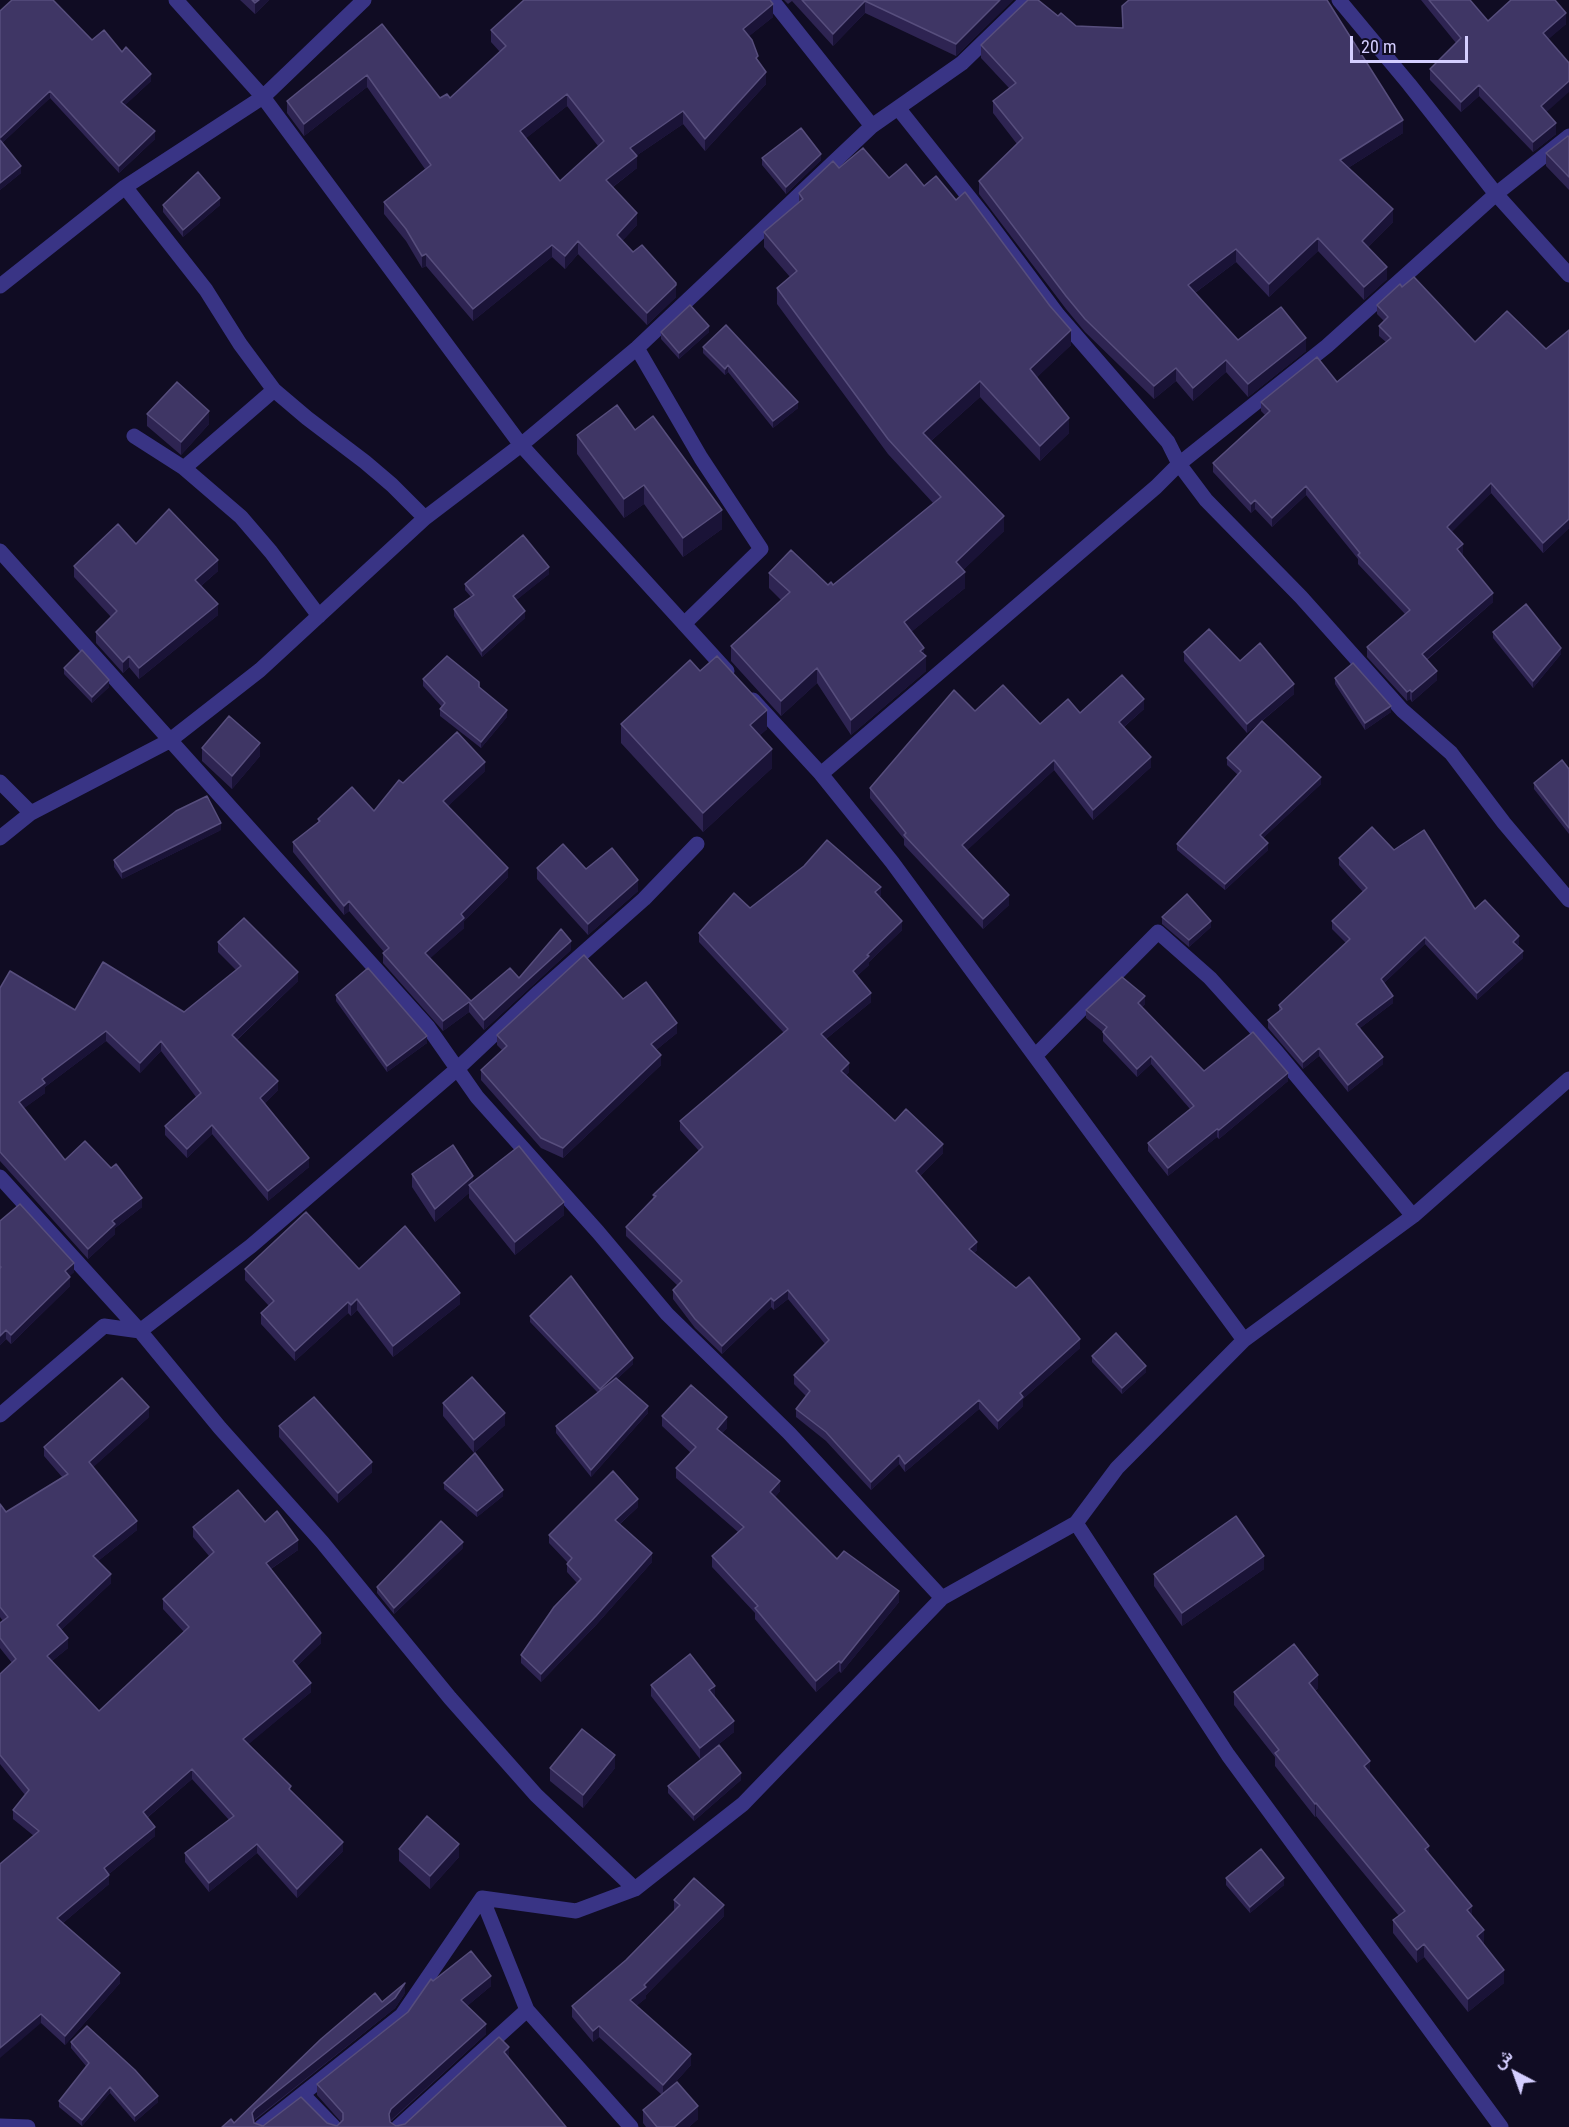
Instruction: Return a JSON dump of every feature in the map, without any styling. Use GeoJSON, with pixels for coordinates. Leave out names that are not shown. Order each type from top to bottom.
{"type":"FeatureCollection","features":[{"type":"Feature","properties":{"kind":"street"},"geometry":{"type":"LineString","coordinates":[[176,0],[263,97],[521,445],[821,774],[892,862],[1245,1340]]}},
{"type":"Feature","properties":{"kind":"street"},"geometry":{"type":"LineString","coordinates":[[0,286],[125,187],[263,97],[364,0]]}},
{"type":"Feature","properties":{"kind":"street"},"geometry":{"type":"LineString","coordinates":[[772,0],[872,126]]}},
{"type":"Feature","properties":{"kind":"street"},"geometry":{"type":"LineString","coordinates":[[0,838],[31,813],[169,741],[260,670],[426,518],[521,445],[637,348],[872,126],[962,63],[1028,0]]}},
{"type":"Feature","properties":{"kind":"street"},"geometry":{"type":"LineString","coordinates":[[1339,0],[1496,194],[1569,275]]}},
{"type":"Feature","properties":{"kind":"street"},"geometry":{"type":"LineString","coordinates":[[898,108],[984,216],[1058,315],[1168,442],[1179,464],[1206,500],[1301,597],[1402,710],[1451,753],[1504,823],[1569,900]]}},
{"type":"Feature","properties":{"kind":"street"},"geometry":{"type":"LineString","coordinates":[[821,774],[1156,487],[1179,464],[1327,346],[1496,194],[1569,136]]}},
{"type":"Feature","properties":{"kind":"street"},"geometry":{"type":"LineString","coordinates":[[125,187],[206,290],[240,344],[274,390],[365,462],[426,518]]}},
{"type":"Feature","properties":{"kind":"street"},"geometry":{"type":"LineString","coordinates":[[637,348],[701,458],[761,549],[684,624]]}},
{"type":"Feature","properties":{"kind":"street"},"geometry":{"type":"LineString","coordinates":[[184,468],[274,390]]}},
{"type":"Feature","properties":{"kind":"street"},"geometry":{"type":"LineString","coordinates":[[134,436],[184,468],[241,517],[272,552],[319,616]]}},
{"type":"Feature","properties":{"kind":"street"},"geometry":{"type":"LineString","coordinates":[[0,551],[428,1027],[456,1070],[477,1096],[598,1232],[667,1314],[789,1433],[942,1598]]}},
{"type":"Feature","properties":{"kind":"street"},"geometry":{"type":"LineString","coordinates":[[0,782],[31,813]]}},
{"type":"Feature","properties":{"kind":"street"},"geometry":{"type":"LineString","coordinates":[[0,1415],[104,1326],[140,1331],[251,1246],[456,1070],[539,992],[644,899],[697,844]]}},
{"type":"Feature","properties":{"kind":"street"},"geometry":{"type":"LineString","coordinates":[[1035,1056],[1158,932],[1210,978],[1268,1042],[1413,1216]]}},
{"type":"Feature","properties":{"kind":"street"},"geometry":{"type":"LineString","coordinates":[[482,1898],[576,1911],[634,1889],[743,1804],[942,1598],[1076,1523],[1117,1468],[1245,1340],[1413,1216],[1569,1078]]}},
{"type":"Feature","properties":{"kind":"street"},"geometry":{"type":"LineString","coordinates":[[0,1177],[140,1331],[220,1428],[322,1542],[450,1698],[536,1795],[634,1889]]}},
{"type":"Feature","properties":{"kind":"street"},"geometry":{"type":"LineString","coordinates":[[1076,1523],[1228,1755],[1501,2127]]}},
{"type":"Feature","properties":{"kind":"street"},"geometry":{"type":"LineString","coordinates":[[482,1898],[527,2010],[631,2127]]}},
{"type":"Feature","properties":{"kind":"street"},"geometry":{"type":"LineString","coordinates":[[261,2127],[402,2015],[482,1898]]}},
{"type":"Feature","properties":{"kind":"street"},"geometry":{"type":"LineString","coordinates":[[398,2127],[527,2010]]}},
{"type":"Feature","properties":{"kind":"street"},"geometry":{"type":"LineString","coordinates":[[303,2095],[334,2127]]}},
{"type":"Feature","properties":{"kind":"street"},"geometry":{"type":"LineString","coordinates":[[0,2126],[28,2127]]}},
{"type":"Feature","properties":{"kind":"building"},"geometry":{"type":"Polygon","coordinates":[[[12,0],[53,0],[92,40],[104,30],[122,52],[126,47],[151,74],[121,102],[155,131],[119,166],[50,91],[0,138],[0,11],[12,0]]]}},
{"type":"Feature","properties":{"kind":"building"},"geometry":{"type":"Polygon","coordinates":[[[524,0],[770,0],[773,4],[743,29],[752,40],[758,56],[756,58],[766,72],[705,139],[683,111],[630,148],[637,156],[606,180],[637,213],[617,235],[633,252],[642,245],[676,283],[647,313],[578,241],[565,256],[552,245],[473,309],[426,254],[422,256],[406,229],[384,202],[431,165],[367,75],[304,124],[287,101],[382,24],[440,98],[447,94],[450,98],[506,46],[491,30],[524,0]],[[567,94],[520,131],[560,181],[604,141],[567,94]]]}},
{"type":"Feature","properties":{"kind":"building"},"geometry":{"type":"Polygon","coordinates":[[[802,0],[1000,0],[956,44],[865,1],[833,34],[802,0]]]}},
{"type":"Feature","properties":{"kind":"building"},"geometry":{"type":"Polygon","coordinates":[[[1028,0],[1038,0],[1058,16],[1061,13],[1076,26],[1123,28],[1122,6],[1129,0],[1327,0],[1403,120],[1340,160],[1393,209],[1362,241],[1387,267],[1364,287],[1318,238],[1269,284],[1236,249],[1188,285],[1238,340],[1281,307],[1306,338],[1248,384],[1226,360],[1193,388],[1176,368],[1154,386],[1085,319],[979,181],[1023,138],[993,101],[1016,83],[981,45],[1028,0]]]}},
{"type":"Feature","properties":{"kind":"building"},"geometry":{"type":"Polygon","coordinates":[[[1429,0],[1470,0],[1488,21],[1511,0],[1555,0],[1566,13],[1543,33],[1569,63],[1569,81],[1541,106],[1556,123],[1533,142],[1479,85],[1461,102],[1430,69],[1461,38],[1429,0]]]}},
{"type":"Feature","properties":{"kind":"building"},"geometry":{"type":"Polygon","coordinates":[[[801,128],[821,154],[786,187],[762,158],[801,128]]]}},
{"type":"Feature","properties":{"kind":"building"},"geometry":{"type":"Polygon","coordinates":[[[1569,137],[1569,177],[1546,153],[1569,137]]]}},
{"type":"Feature","properties":{"kind":"building"},"geometry":{"type":"Polygon","coordinates":[[[0,140],[21,166],[0,183],[0,140]]]}},
{"type":"Feature","properties":{"kind":"building"},"geometry":{"type":"Polygon","coordinates":[[[863,148],[889,178],[906,164],[924,186],[936,176],[956,200],[965,192],[1050,306],[1071,330],[1030,369],[1069,418],[1040,446],[980,381],[923,433],[1004,516],[956,562],[965,572],[904,622],[924,648],[920,651],[926,656],[851,720],[817,668],[781,701],[731,646],[790,592],[769,573],[791,550],[828,585],[831,582],[833,585],[941,497],[888,439],[777,288],[797,271],[764,232],[803,199],[799,193],[833,161],[839,168],[863,148]]]}},
{"type":"Feature","properties":{"kind":"building"},"geometry":{"type":"Polygon","coordinates":[[[198,172],[220,198],[183,230],[163,205],[198,172]]]}},
{"type":"Feature","properties":{"kind":"building"},"geometry":{"type":"Polygon","coordinates":[[[1414,277],[1475,342],[1507,311],[1546,349],[1569,330],[1569,519],[1543,543],[1491,483],[1447,527],[1463,544],[1457,549],[1493,593],[1422,654],[1437,671],[1412,692],[1410,690],[1407,692],[1367,647],[1410,610],[1358,555],[1360,553],[1306,486],[1272,518],[1255,500],[1251,504],[1213,463],[1270,411],[1261,402],[1317,357],[1337,382],[1391,338],[1379,326],[1388,317],[1377,305],[1400,284],[1402,287],[1414,277]]]}},
{"type":"Feature","properties":{"kind":"building"},"geometry":{"type":"Polygon","coordinates":[[[690,305],[709,326],[679,353],[661,332],[690,305]]]}},
{"type":"Feature","properties":{"kind":"building"},"geometry":{"type":"Polygon","coordinates":[[[726,325],[798,402],[773,421],[728,365],[725,369],[703,347],[726,325]]]}},
{"type":"Feature","properties":{"kind":"building"},"geometry":{"type":"Polygon","coordinates":[[[177,382],[209,411],[181,442],[147,414],[177,382]]]}},
{"type":"Feature","properties":{"kind":"building"},"geometry":{"type":"Polygon","coordinates":[[[617,405],[635,430],[653,416],[722,510],[683,538],[644,485],[624,499],[577,435],[617,405]]]}},
{"type":"Feature","properties":{"kind":"building"},"geometry":{"type":"Polygon","coordinates":[[[169,509],[218,560],[195,580],[218,604],[139,668],[129,656],[123,662],[96,632],[117,611],[74,566],[118,524],[136,544],[169,509]]]}},
{"type":"Feature","properties":{"kind":"building"},"geometry":{"type":"Polygon","coordinates":[[[523,535],[549,567],[513,596],[525,611],[482,651],[454,609],[474,595],[465,584],[523,535]]]}},
{"type":"Feature","properties":{"kind":"building"},"geometry":{"type":"Polygon","coordinates":[[[1526,604],[1561,648],[1533,681],[1493,632],[1526,604]]]}},
{"type":"Feature","properties":{"kind":"building"},"geometry":{"type":"Polygon","coordinates":[[[1209,629],[1240,661],[1260,643],[1294,684],[1247,724],[1184,652],[1209,629]]]}},
{"type":"Feature","properties":{"kind":"building"},"geometry":{"type":"Polygon","coordinates":[[[82,650],[109,680],[92,697],[64,668],[82,650]]]}},
{"type":"Feature","properties":{"kind":"building"},"geometry":{"type":"Polygon","coordinates":[[[447,656],[479,682],[479,687],[507,710],[481,742],[440,709],[445,703],[423,679],[447,656]]]}},
{"type":"Feature","properties":{"kind":"building"},"geometry":{"type":"Polygon","coordinates":[[[717,656],[767,710],[750,725],[772,749],[703,813],[621,724],[690,660],[700,671],[717,656]]]}},
{"type":"Feature","properties":{"kind":"building"},"geometry":{"type":"Polygon","coordinates":[[[1353,663],[1391,706],[1365,723],[1335,678],[1353,663]]]}},
{"type":"Feature","properties":{"kind":"building"},"geometry":{"type":"Polygon","coordinates":[[[1122,675],[1144,699],[1119,722],[1151,757],[1093,810],[1054,760],[962,845],[1009,895],[983,919],[904,835],[906,833],[870,788],[954,690],[975,711],[1003,685],[1040,724],[1068,699],[1080,713],[1122,675]]]}},
{"type":"Feature","properties":{"kind":"building"},"geometry":{"type":"Polygon","coordinates":[[[229,716],[260,743],[232,776],[202,748],[229,716]]]}},
{"type":"Feature","properties":{"kind":"building"},"geometry":{"type":"Polygon","coordinates":[[[1262,721],[1321,777],[1260,835],[1268,843],[1225,884],[1177,844],[1241,771],[1227,758],[1262,721]]]}},
{"type":"Feature","properties":{"kind":"building"},"geometry":{"type":"Polygon","coordinates":[[[457,732],[485,762],[443,801],[508,868],[461,914],[464,918],[425,953],[471,1001],[510,968],[519,978],[561,929],[571,941],[484,1020],[469,1002],[443,1021],[383,953],[389,948],[349,901],[344,906],[293,842],[320,821],[318,819],[352,787],[374,811],[399,780],[403,783],[457,732]]]}},
{"type":"Feature","properties":{"kind":"building"},"geometry":{"type":"Polygon","coordinates":[[[1562,760],[1569,769],[1569,828],[1534,783],[1562,760]]]}},
{"type":"Feature","properties":{"kind":"building"},"geometry":{"type":"Polygon","coordinates":[[[207,796],[221,823],[122,872],[114,860],[176,811],[207,796]]]}},
{"type":"Feature","properties":{"kind":"building"},"geometry":{"type":"Polygon","coordinates":[[[1372,827],[1394,850],[1424,830],[1475,909],[1485,900],[1519,936],[1513,942],[1523,951],[1477,993],[1425,937],[1381,979],[1393,996],[1356,1024],[1383,1057],[1348,1085],[1319,1048],[1303,1062],[1268,1020],[1282,1009],[1279,1005],[1350,939],[1332,921],[1367,888],[1339,858],[1372,827]]]}},
{"type":"Feature","properties":{"kind":"building"},"geometry":{"type":"Polygon","coordinates":[[[827,840],[881,887],[875,892],[902,921],[853,971],[871,993],[821,1034],[849,1063],[841,1071],[895,1121],[906,1109],[943,1144],[916,1171],[977,1242],[969,1249],[1016,1288],[1029,1277],[1080,1339],[1020,1393],[1023,1397],[998,1421],[979,1400],[905,1464],[899,1455],[871,1482],[826,1432],[796,1409],[810,1391],[794,1375],[829,1340],[788,1290],[774,1301],[771,1298],[722,1346],[695,1319],[673,1290],[682,1281],[626,1227],[656,1196],[653,1195],[703,1147],[680,1121],[788,1029],[699,933],[734,893],[750,908],[804,866],[827,840]]]}},
{"type":"Feature","properties":{"kind":"building"},"geometry":{"type":"Polygon","coordinates":[[[563,844],[586,869],[612,848],[638,880],[588,924],[537,868],[563,844]]]}},
{"type":"Feature","properties":{"kind":"building"},"geometry":{"type":"Polygon","coordinates":[[[1187,894],[1211,921],[1189,940],[1162,917],[1187,894]]]}},
{"type":"Feature","properties":{"kind":"building"},"geometry":{"type":"Polygon","coordinates":[[[244,918],[298,972],[232,1035],[278,1081],[260,1098],[309,1158],[268,1191],[212,1125],[187,1149],[165,1126],[201,1093],[161,1041],[140,1063],[106,1031],[42,1079],[45,1083],[19,1102],[65,1160],[85,1141],[111,1168],[116,1164],[142,1198],[112,1221],[115,1224],[88,1249],[0,1152],[0,988],[10,971],[75,1010],[103,962],[184,1012],[241,966],[218,942],[244,918]]]}},
{"type":"Feature","properties":{"kind":"building"},"geometry":{"type":"Polygon","coordinates":[[[584,955],[623,999],[646,982],[677,1023],[651,1044],[661,1055],[563,1148],[541,1138],[481,1070],[507,1046],[497,1035],[584,955]]]}},
{"type":"Feature","properties":{"kind":"building"},"geometry":{"type":"Polygon","coordinates":[[[368,968],[427,1036],[387,1066],[336,995],[368,968]]]}},
{"type":"Feature","properties":{"kind":"building"},"geometry":{"type":"Polygon","coordinates":[[[1122,977],[1145,996],[1138,1003],[1204,1071],[1253,1032],[1288,1073],[1219,1130],[1217,1129],[1168,1168],[1148,1143],[1194,1106],[1151,1056],[1137,1069],[1103,1032],[1107,1027],[1086,1010],[1122,977]]]}},
{"type":"Feature","properties":{"kind":"building"},"geometry":{"type":"Polygon","coordinates":[[[453,1145],[473,1176],[435,1209],[412,1174],[453,1145]]]}},
{"type":"Feature","properties":{"kind":"building"},"geometry":{"type":"Polygon","coordinates":[[[519,1146],[564,1202],[515,1242],[469,1185],[519,1146]]]}},
{"type":"Feature","properties":{"kind":"building"},"geometry":{"type":"Polygon","coordinates":[[[20,1204],[74,1263],[65,1271],[70,1277],[11,1335],[6,1330],[0,1336],[0,1221],[20,1204]]]}},
{"type":"Feature","properties":{"kind":"building"},"geometry":{"type":"Polygon","coordinates":[[[306,1212],[359,1269],[405,1226],[460,1293],[393,1346],[357,1299],[351,1305],[348,1302],[295,1351],[261,1313],[274,1301],[245,1269],[306,1212]]]}},
{"type":"Feature","properties":{"kind":"building"},"geometry":{"type":"Polygon","coordinates":[[[571,1276],[633,1358],[600,1389],[530,1316],[571,1276]]]}},
{"type":"Feature","properties":{"kind":"building"},"geometry":{"type":"Polygon","coordinates":[[[1116,1333],[1146,1366],[1122,1388],[1092,1356],[1116,1333]]]}},
{"type":"Feature","properties":{"kind":"building"},"geometry":{"type":"Polygon","coordinates":[[[472,1377],[505,1413],[474,1440],[443,1403],[472,1377]]]}},
{"type":"Feature","properties":{"kind":"building"},"geometry":{"type":"Polygon","coordinates":[[[122,1378],[149,1407],[89,1462],[137,1521],[93,1556],[111,1574],[57,1625],[68,1638],[47,1656],[99,1711],[189,1627],[163,1599],[214,1552],[193,1527],[238,1490],[265,1522],[277,1511],[298,1540],[266,1563],[321,1633],[293,1661],[311,1683],[243,1739],[291,1786],[289,1789],[343,1842],[297,1889],[257,1844],[209,1883],[185,1853],[234,1816],[192,1769],[143,1812],[155,1827],[104,1868],[109,1875],[57,1918],[120,1973],[65,2036],[41,2014],[0,2048],[0,1864],[39,1831],[13,1810],[29,1790],[0,1755],[0,1674],[16,1659],[0,1638],[0,1623],[8,1617],[0,1607],[0,1504],[6,1512],[68,1474],[44,1447],[122,1378]]]}},
{"type":"Feature","properties":{"kind":"building"},"geometry":{"type":"Polygon","coordinates":[[[616,1378],[648,1406],[591,1470],[556,1426],[616,1378]]]}},
{"type":"Feature","properties":{"kind":"building"},"geometry":{"type":"Polygon","coordinates":[[[691,1385],[727,1417],[717,1429],[780,1481],[770,1492],[837,1559],[844,1551],[899,1591],[841,1663],[839,1661],[816,1681],[755,1608],[758,1606],[712,1556],[744,1527],[676,1468],[696,1447],[662,1416],[691,1385]]]}},
{"type":"Feature","properties":{"kind":"building"},"geometry":{"type":"Polygon","coordinates":[[[314,1397],[372,1462],[338,1493],[279,1426],[314,1397]]]}},
{"type":"Feature","properties":{"kind":"building"},"geometry":{"type":"Polygon","coordinates":[[[475,1453],[503,1490],[477,1511],[444,1483],[475,1453]]]}},
{"type":"Feature","properties":{"kind":"building"},"geometry":{"type":"Polygon","coordinates":[[[613,1471],[638,1499],[615,1520],[652,1553],[541,1674],[521,1655],[554,1607],[581,1579],[567,1564],[572,1558],[549,1535],[613,1471]]]}},
{"type":"Feature","properties":{"kind":"building"},"geometry":{"type":"Polygon","coordinates":[[[1236,1516],[1264,1556],[1182,1613],[1154,1574],[1236,1516]]]}},
{"type":"Feature","properties":{"kind":"building"},"geometry":{"type":"Polygon","coordinates":[[[441,1521],[463,1542],[394,1608],[377,1587],[441,1521]]]}},
{"type":"Feature","properties":{"kind":"building"},"geometry":{"type":"Polygon","coordinates":[[[1294,1644],[1318,1675],[1309,1683],[1370,1761],[1364,1766],[1429,1846],[1425,1849],[1472,1906],[1467,1910],[1484,1930],[1477,1936],[1504,1970],[1468,1999],[1424,1944],[1417,1950],[1393,1920],[1405,1911],[1275,1753],[1279,1750],[1234,1692],[1294,1644]]]}},
{"type":"Feature","properties":{"kind":"building"},"geometry":{"type":"Polygon","coordinates":[[[690,1654],[715,1686],[709,1690],[734,1721],[700,1748],[651,1685],[690,1654]]]}},
{"type":"Feature","properties":{"kind":"building"},"geometry":{"type":"Polygon","coordinates":[[[582,1729],[615,1755],[583,1795],[550,1768],[582,1729]]]}},
{"type":"Feature","properties":{"kind":"building"},"geometry":{"type":"Polygon","coordinates":[[[719,1745],[741,1773],[694,1815],[668,1786],[719,1745]]]}},
{"type":"Feature","properties":{"kind":"building"},"geometry":{"type":"Polygon","coordinates":[[[427,1816],[459,1844],[430,1876],[399,1849],[427,1816]]]}},
{"type":"Feature","properties":{"kind":"building"},"geometry":{"type":"Polygon","coordinates":[[[1261,1849],[1284,1878],[1250,1907],[1226,1878],[1261,1849]]]}},
{"type":"Feature","properties":{"kind":"building"},"geometry":{"type":"Polygon","coordinates":[[[694,1878],[724,1905],[644,1985],[646,1987],[630,2000],[691,2054],[663,2085],[599,2026],[593,2031],[572,2006],[626,1960],[680,1905],[674,1900],[694,1878]]]}},
{"type":"Feature","properties":{"kind":"building"},"geometry":{"type":"Polygon","coordinates":[[[471,1951],[491,1976],[461,2000],[486,2024],[391,2109],[390,2122],[396,2126],[405,2124],[499,2037],[509,2047],[504,2052],[566,2127],[222,2127],[231,2119],[234,2123],[321,2039],[375,1993],[382,2002],[405,1983],[395,1998],[252,2113],[254,2123],[263,2126],[301,2097],[327,2123],[337,2126],[343,2120],[343,2113],[317,2084],[408,2012],[431,1979],[433,1981],[471,1951]]]}},
{"type":"Feature","properties":{"kind":"building"},"geometry":{"type":"Polygon","coordinates":[[[87,2026],[135,2070],[158,2096],[135,2116],[110,2087],[82,2120],[59,2101],[89,2063],[71,2042],[87,2026]]]}},
{"type":"Feature","properties":{"kind":"building"},"geometry":{"type":"Polygon","coordinates":[[[677,2082],[698,2106],[674,2127],[657,2127],[643,2110],[677,2082]]]}}]}
